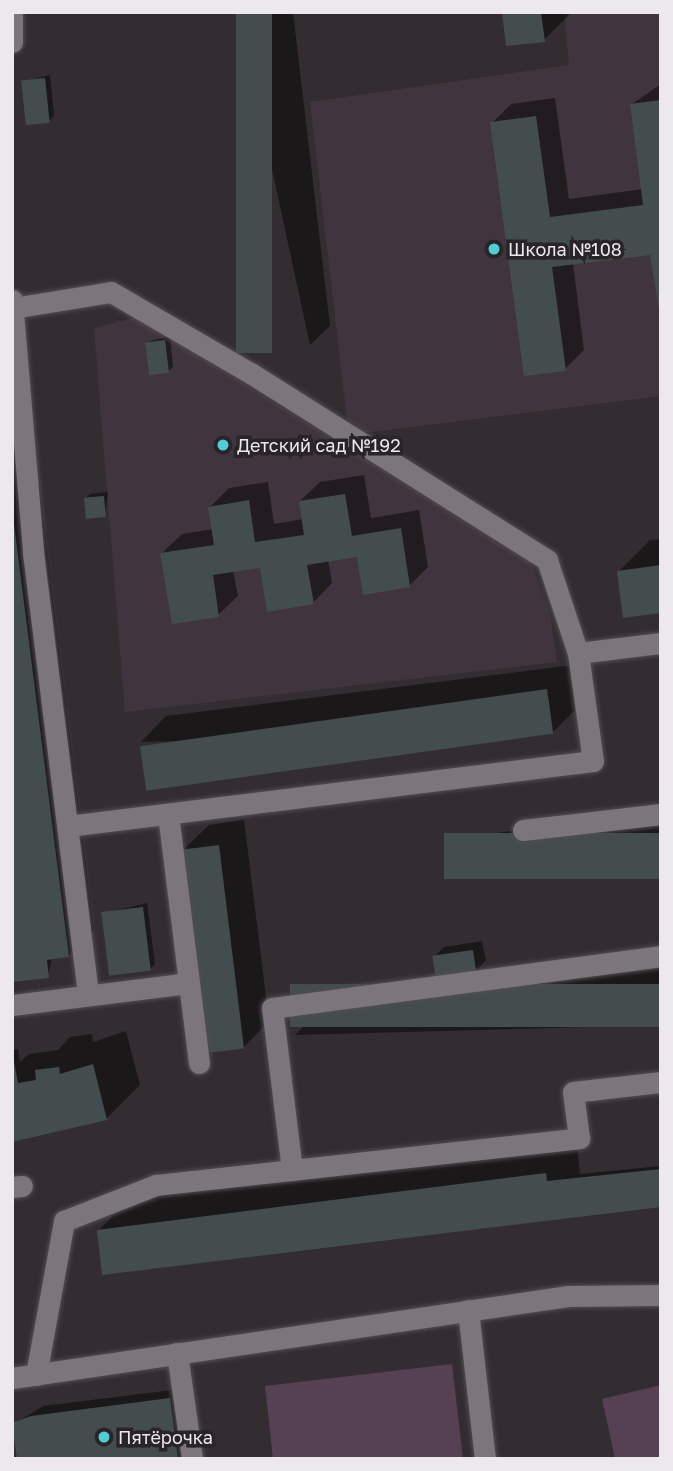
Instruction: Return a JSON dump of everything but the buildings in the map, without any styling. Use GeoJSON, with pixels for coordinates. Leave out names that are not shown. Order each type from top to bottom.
{"type":"FeatureCollection","features":[{"type":"Feature","properties":{"kind":"street"},"geometry":{"type":"LineString","coordinates":[[12,16],[12,43]]}},
{"type":"Feature","properties":{"kind":"street"},"geometry":{"type":"LineString","coordinates":[[13,308],[111,292],[252,374],[547,560],[578,653],[593,761],[68,826]]}},
{"type":"Feature","properties":{"kind":"street"},"geometry":{"type":"LineString","coordinates":[[12,300],[20,501],[68,826],[88,995]]}},
{"type":"Feature","properties":{"kind":"street"},"geometry":{"type":"LineString","coordinates":[[578,653],[661,643]]}},
{"type":"Feature","properties":{"kind":"street"},"geometry":{"type":"LineString","coordinates":[[168,814],[199,1063]]}},
{"type":"Feature","properties":{"kind":"street"},"geometry":{"type":"LineString","coordinates":[[523,830],[661,814]]}},
{"type":"Feature","properties":{"kind":"street"},"geometry":{"type":"LineString","coordinates":[[292,1170],[272,1008],[661,956]]}},
{"type":"Feature","properties":{"kind":"street"},"geometry":{"type":"LineString","coordinates":[[12,1005],[188,983]]}},
{"type":"Feature","properties":{"kind":"street"},"geometry":{"type":"LineString","coordinates":[[36,1374],[64,1221],[156,1185],[579,1138],[573,1092],[661,1082]]}},
{"type":"Feature","properties":{"kind":"street"},"geometry":{"type":"LineString","coordinates":[[12,1368],[13,1378],[568,1296],[661,1295]]}},
{"type":"Feature","properties":{"kind":"street"},"geometry":{"type":"LineString","coordinates":[[468,1310],[485,1459]]}},
{"type":"Feature","properties":{"kind":"street"},"geometry":{"type":"LineString","coordinates":[[177,1353],[192,1459]]}},
{"type":"Feature","properties":{"kind":"shaded area","name":"Школа №108"},"geometry":{"type":"Polygon","coordinates":[[[564,12],[661,12],[661,396],[362,433],[347,419],[310,102],[569,65],[564,12]]]}},
{"type":"Feature","properties":{"kind":"shaded area","name":"Детский сад №192"},"geometry":{"type":"Polygon","coordinates":[[[137,317],[531,562],[550,613],[557,662],[125,712],[94,328],[137,317]]]}},
{"type":"Feature","properties":{"kind":"shaded area"},"geometry":{"type":"Polygon","coordinates":[[[452,1364],[463,1459],[273,1459],[265,1386],[452,1364]]]}},
{"type":"Feature","properties":{"kind":"shaded area"},"geometry":{"type":"Polygon","coordinates":[[[661,1385],[661,1459],[615,1459],[602,1399],[661,1385]]]}},
{"type":"Feature","properties":{"kind":"place","name":"Школа №108"},"geometry":{"type":"Point","coordinates":[494,249]}},
{"type":"Feature","properties":{"kind":"place","name":"Детский сад №192"},"geometry":{"type":"Point","coordinates":[223,445]}},
{"type":"Feature","properties":{"kind":"place","name":"Пятёрочка"},"geometry":{"type":"Point","coordinates":[104,1437]}}]}
